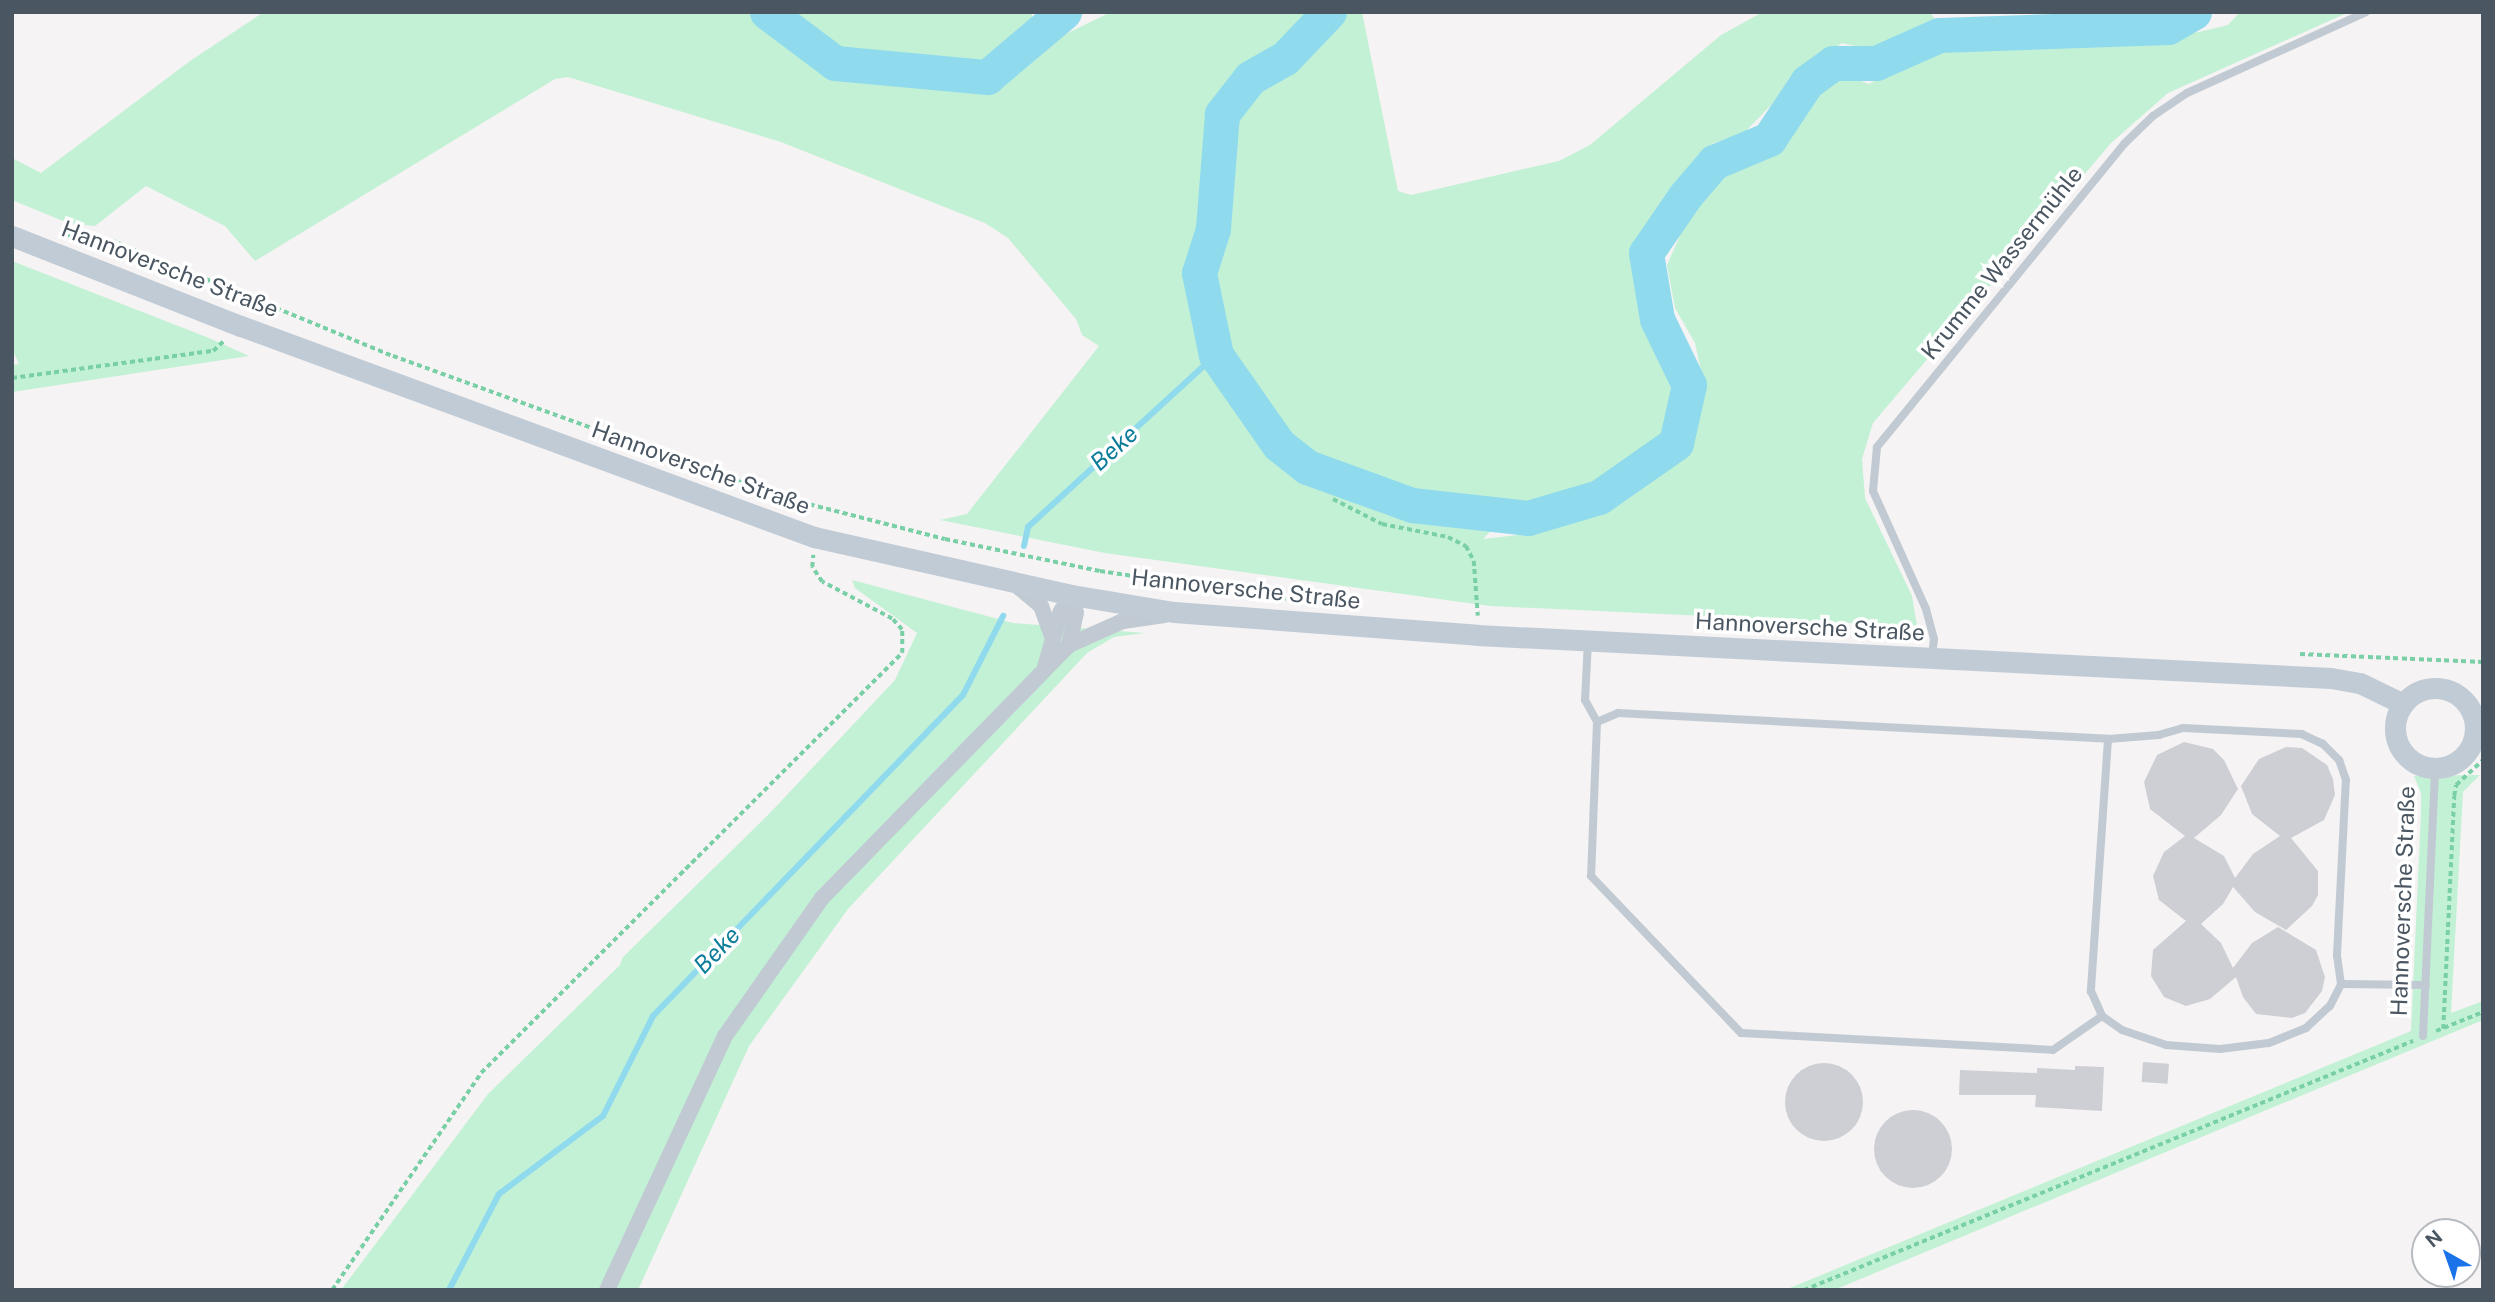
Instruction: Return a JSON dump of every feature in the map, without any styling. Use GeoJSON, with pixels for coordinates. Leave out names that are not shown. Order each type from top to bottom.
{"type":"FeatureCollection","features":[{"type":"Feature","properties":{"kind":"main road","name":"Hannoversche Straße"},"geometry":{"type":"LineString","coordinates":[[12,236],[241,326],[814,537],[1015,584],[1174,612],[1477,627],[1588,641],[2331,678],[2360,683],[2403,704]]}},
{"type":"Feature","properties":{"kind":"main road","name":"Hannoversche Straße"},"geometry":{"type":"LineString","coordinates":[[2443,688],[2476,705],[2475,728],[2470,748],[2455,763],[2434,768],[2411,760],[2402,751],[2395,727],[2403,704],[2421,690],[2443,688]]}},
{"type":"Feature","properties":{"kind":"street"},"geometry":{"type":"LineString","coordinates":[[1015,584],[1041,606],[1049,618],[1052,639]]}},
{"type":"Feature","properties":{"kind":"street"},"geometry":{"type":"LineString","coordinates":[[1045,667],[1061,611],[1072,595]]}},
{"type":"Feature","properties":{"kind":"street"},"geometry":{"type":"LineString","coordinates":[[1069,645],[1076,613],[1072,595]]}},
{"type":"Feature","properties":{"kind":"street"},"geometry":{"type":"LineString","coordinates":[[607,1290],[726,1036],[773,963],[822,898],[1069,645],[1114,624],[1174,612]]}},
{"type":"Feature","properties":{"kind":"lane","name":"Krumme Wassermühle"},"geometry":{"type":"LineString","coordinates":[[1931,660],[1934,639],[1926,609],[1873,491],[1877,447],[2124,145],[2153,116],[2187,93],[2365,12]]}},
{"type":"Feature","properties":{"kind":"lane"},"geometry":{"type":"LineString","coordinates":[[1588,641],[1585,700],[1597,722],[1591,876],[1741,1033],[2053,1050],[2102,1016]]}},
{"type":"Feature","properties":{"kind":"lane"},"geometry":{"type":"LineString","coordinates":[[1597,722],[1618,713],[2108,738],[2159,735],[2183,728],[2302,734],[2323,744],[2339,760],[2346,780],[2337,955],[2341,984],[2330,1006],[2306,1028],[2269,1043],[2220,1049],[2166,1045],[2122,1030],[2102,1016],[2091,990],[2108,738]]}},
{"type":"Feature","properties":{"kind":"lane","name":"Hannoversche Straße"},"geometry":{"type":"LineString","coordinates":[[2424,1036],[2434,768]]}},
{"type":"Feature","properties":{"kind":"lane"},"geometry":{"type":"LineString","coordinates":[[2341,984],[2426,985]]}},
{"type":"Feature","properties":{"kind":"path"},"geometry":{"type":"LineString","coordinates":[[64,235],[111,240],[393,356],[785,498],[945,539],[1100,571],[1289,599]]}},
{"type":"Feature","properties":{"kind":"path"},"geometry":{"type":"LineString","coordinates":[[12,378],[213,351]]}},
{"type":"Feature","properties":{"kind":"path"},"geometry":{"type":"LineString","coordinates":[[1333,499],[1382,524],[1448,537],[1466,546],[1474,561],[1477,627]]}},
{"type":"Feature","properties":{"kind":"path"},"geometry":{"type":"LineString","coordinates":[[332,1290],[481,1073],[902,653],[902,630],[892,619],[822,582],[812,567],[813,550]]}},
{"type":"Feature","properties":{"kind":"path"},"geometry":{"type":"LineString","coordinates":[[1464,617],[1477,627]]}},
{"type":"Feature","properties":{"kind":"path"},"geometry":{"type":"LineString","coordinates":[[1477,627],[1492,619]]}},
{"type":"Feature","properties":{"kind":"path"},"geometry":{"type":"LineString","coordinates":[[2291,654],[2483,662]]}},
{"type":"Feature","properties":{"kind":"path"},"geometry":{"type":"LineString","coordinates":[[2443,1029],[2454,796],[2456,785],[2483,760]]}},
{"type":"Feature","properties":{"kind":"path"},"geometry":{"type":"LineString","coordinates":[[1804,1290],[2483,1012]]}},
{"type":"Feature","properties":{"kind":"green space"},"geometry":{"type":"Polygon","coordinates":[[[264,12],[1031,12],[1039,47],[1111,12],[1362,12],[1398,191],[1411,195],[1559,161],[1590,145],[1721,35],[1763,12],[1930,12],[1938,24],[1878,51],[1842,43],[1815,60],[1745,132],[1712,144],[1645,228],[1638,253],[1647,321],[1676,384],[1667,433],[1601,483],[1543,507],[1511,510],[1483,539],[1535,533],[1581,520],[1631,497],[1676,463],[1698,423],[1704,384],[1695,343],[1675,308],[1667,265],[1692,208],[1729,172],[1760,158],[1801,103],[1841,74],[1869,84],[1941,46],[2074,48],[2199,32],[2228,25],[2240,12],[2349,12],[2168,93],[2111,143],[1873,423],[1862,459],[1865,498],[1912,596],[1917,626],[1490,606],[1105,553],[940,520],[967,514],[1099,346],[1082,335],[1076,319],[1008,238],[985,223],[781,142],[568,77],[555,79],[255,261],[225,226],[146,186],[95,226],[68,223],[12,200],[12,158],[41,173],[190,61],[264,12]]]}},
{"type":"Feature","properties":{"kind":"green space"},"geometry":{"type":"Polygon","coordinates":[[[12,261],[249,356],[12,392],[12,365],[19,364],[12,349],[12,261]]]}},
{"type":"Feature","properties":{"kind":"green space"},"geometry":{"type":"Polygon","coordinates":[[[852,580],[1013,623],[1145,633],[1114,637],[1087,653],[848,909],[749,1046],[638,1290],[341,1290],[488,1094],[769,814],[895,680],[917,633],[855,588],[852,580]]]}},
{"type":"Feature","properties":{"kind":"green space"},"geometry":{"type":"Polygon","coordinates":[[[2480,775],[2463,792],[2451,1013],[2483,1001],[2483,1020],[1834,1290],[1785,1290],[2411,1031],[2421,813],[2421,793],[2414,776],[2480,775]]]}},
{"type":"Feature","properties":{"kind":"building"},"geometry":{"type":"Polygon","coordinates":[[[2184,742],[2213,749],[2224,760],[2238,789],[2221,815],[2194,838],[2224,856],[2235,878],[2253,854],[2280,836],[2252,814],[2241,786],[2259,759],[2286,747],[2302,748],[2327,765],[2333,779],[2335,795],[2324,820],[2291,838],[2318,871],[2318,895],[2312,906],[2286,930],[2255,912],[2233,887],[2223,904],[2201,924],[2221,943],[2233,968],[2252,943],[2278,927],[2316,950],[2325,977],[2322,991],[2305,1013],[2292,1018],[2256,1014],[2243,997],[2236,977],[2210,999],[2186,1006],[2164,997],[2151,976],[2153,950],[2186,921],[2159,900],[2153,876],[2164,852],[2185,836],[2150,809],[2144,782],[2157,755],[2184,742]]]}},
{"type":"Feature","properties":{"kind":"building"},"geometry":{"type":"Polygon","coordinates":[[[2143,1062],[2169,1064],[2168,1084],[2142,1082],[2143,1062]]]}},
{"type":"Feature","properties":{"kind":"building"},"geometry":{"type":"Polygon","coordinates":[[[1824,1063],[1839,1066],[1852,1074],[1860,1087],[1863,1102],[1860,1117],[1852,1130],[1839,1138],[1824,1141],[1809,1138],[1796,1130],[1788,1117],[1785,1102],[1788,1087],[1796,1074],[1809,1066],[1824,1063]]]}},
{"type":"Feature","properties":{"kind":"building"},"geometry":{"type":"Polygon","coordinates":[[[2075,1066],[2104,1067],[2102,1111],[2035,1107],[2036,1095],[1959,1095],[1960,1070],[2037,1073],[2037,1068],[2075,1070],[2075,1066]]]}},
{"type":"Feature","properties":{"kind":"building"},"geometry":{"type":"Polygon","coordinates":[[[1913,1110],[1928,1113],[1941,1121],[1949,1134],[1952,1149],[1949,1164],[1941,1177],[1928,1185],[1913,1188],[1898,1185],[1885,1177],[1877,1164],[1874,1149],[1877,1134],[1885,1121],[1898,1113],[1913,1110]]]}},
{"type":"Feature","properties":{"kind":"waterway"},"geometry":{"type":"LineString","coordinates":[[767,12],[835,63],[987,77],[1064,12]]}},
{"type":"Feature","properties":{"kind":"waterway"},"geometry":{"type":"LineString","coordinates":[[1329,12],[1285,58],[1250,78],[1222,114],[1213,229],[1199,273],[1216,355],[1279,445],[1307,467],[1412,505],[1528,518],[1599,497],[1676,443],[1689,385],[1657,319],[1646,253],[1685,196],[1714,162],[1769,139],[1807,82],[1833,63],[1876,63],[1939,35],[2168,27],[2194,12]]}},
{"type":"Feature","properties":{"kind":"waterway","name":"Beke"},"geometry":{"type":"LineString","coordinates":[[1024,546],[1028,527],[1216,355]]}},
{"type":"Feature","properties":{"kind":"waterway","name":"Beke"},"geometry":{"type":"LineString","coordinates":[[449,1290],[499,1194],[603,1116],[653,1016],[963,695],[1003,616]]}}]}
